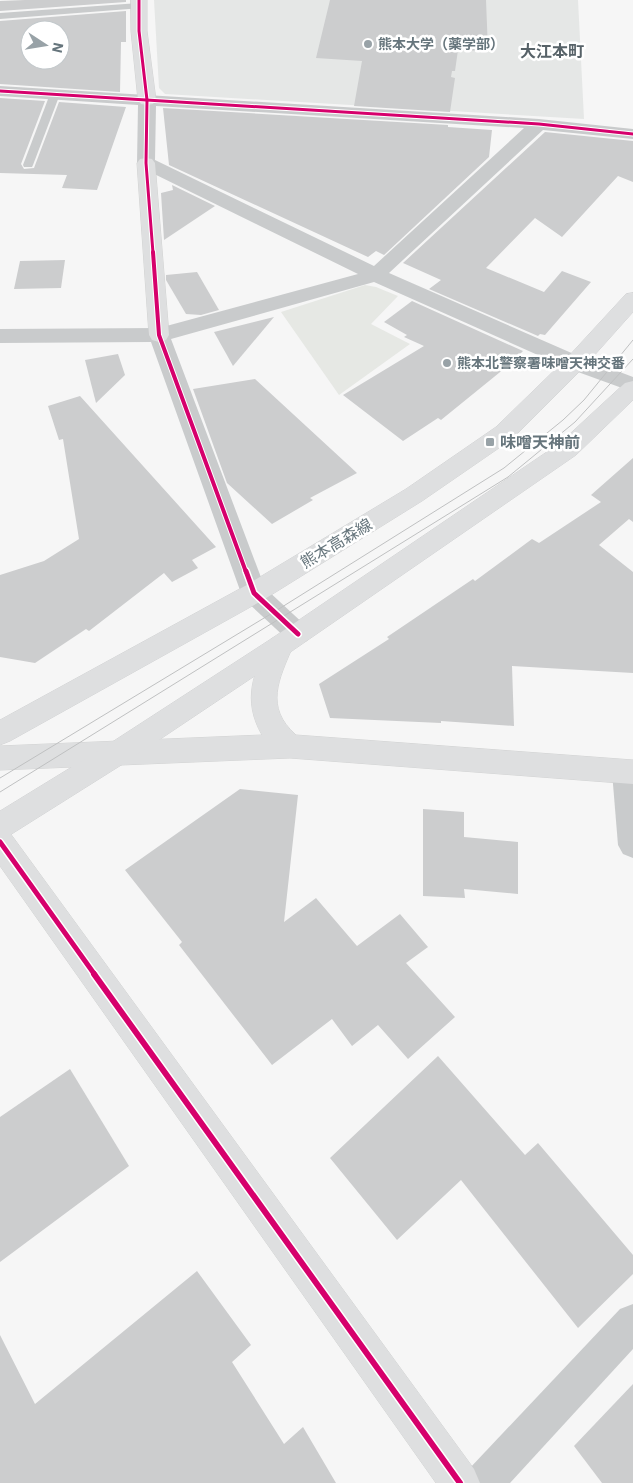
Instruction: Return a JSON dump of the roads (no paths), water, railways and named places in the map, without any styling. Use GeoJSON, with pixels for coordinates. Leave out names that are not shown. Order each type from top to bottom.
{"type":"FeatureCollection","features":[{"type":"Feature","properties":{"kind":"street"},"geometry":{"type":"LineString","coordinates":[[139,3],[139,31],[147,100],[146,163],[159,335],[254,593],[289,640]]}},
{"type":"Feature","properties":{"kind":"street"},"geometry":{"type":"LineString","coordinates":[[0,91],[539,124],[633,134]]}},
{"type":"Feature","properties":{"kind":"street"},"geometry":{"type":"LineString","coordinates":[[0,336],[159,335],[376,276],[539,124]]}},
{"type":"Feature","properties":{"kind":"street"},"geometry":{"type":"LineString","coordinates":[[0,826],[116,754],[289,640],[568,449],[633,386],[575,363],[376,276],[146,163]]}},
{"type":"Feature","properties":{"kind":"street","name":"熊本高森線"},"geometry":{"type":"LineString","coordinates":[[0,733],[254,593],[414,495],[504,432],[575,363],[633,299]]}},
{"type":"Feature","properties":{"kind":"street"},"geometry":{"type":"LineString","coordinates":[[289,640],[268,675],[262,697],[269,724],[290,746]]}},
{"type":"Feature","properties":{"kind":"street"},"geometry":{"type":"LineString","coordinates":[[0,758],[290,746],[630,772],[633,845]]}},
{"type":"Feature","properties":{"kind":"street"},"geometry":{"type":"LineString","coordinates":[[0,842],[460,1483]]}},
{"type":"Feature","properties":{"kind":"street"},"geometry":{"type":"LineString","coordinates":[[483,1483],[633,1322]]}},
{"type":"Feature","properties":{"kind":"lane"},"geometry":{"type":"LineString","coordinates":[[0,16],[139,3]]}},
{"type":"Feature","properties":{"kind":"lane"},"geometry":{"type":"LineString","coordinates":[[28,166],[55,94]]}},
{"type":"Feature","properties":{"kind":"tram line"},"geometry":{"type":"LineString","coordinates":[[0,778],[274,612],[504,468],[563,420],[584,400],[633,340]]}},
{"type":"Feature","properties":{"kind":"tram line"},"geometry":{"type":"LineString","coordinates":[[0,792],[508,477],[575,422],[633,359]]}},
{"type":"Feature","properties":{"kind":"place","name":"熊本大学（薬学部）"},"geometry":{"type":"Point","coordinates":[368,44]}},
{"type":"Feature","properties":{"kind":"place","name":"熊本北警察署味噌天神交番"},"geometry":{"type":"Point","coordinates":[447,363]}},
{"type":"Feature","properties":{"kind":"place","name":"味噌天神前"},"geometry":{"type":"Point","coordinates":[490,442]}},
{"type":"Feature","properties":{"kind":"district","name":"大江本町"},"geometry":{"type":"Point","coordinates":[552,51]}}]}
